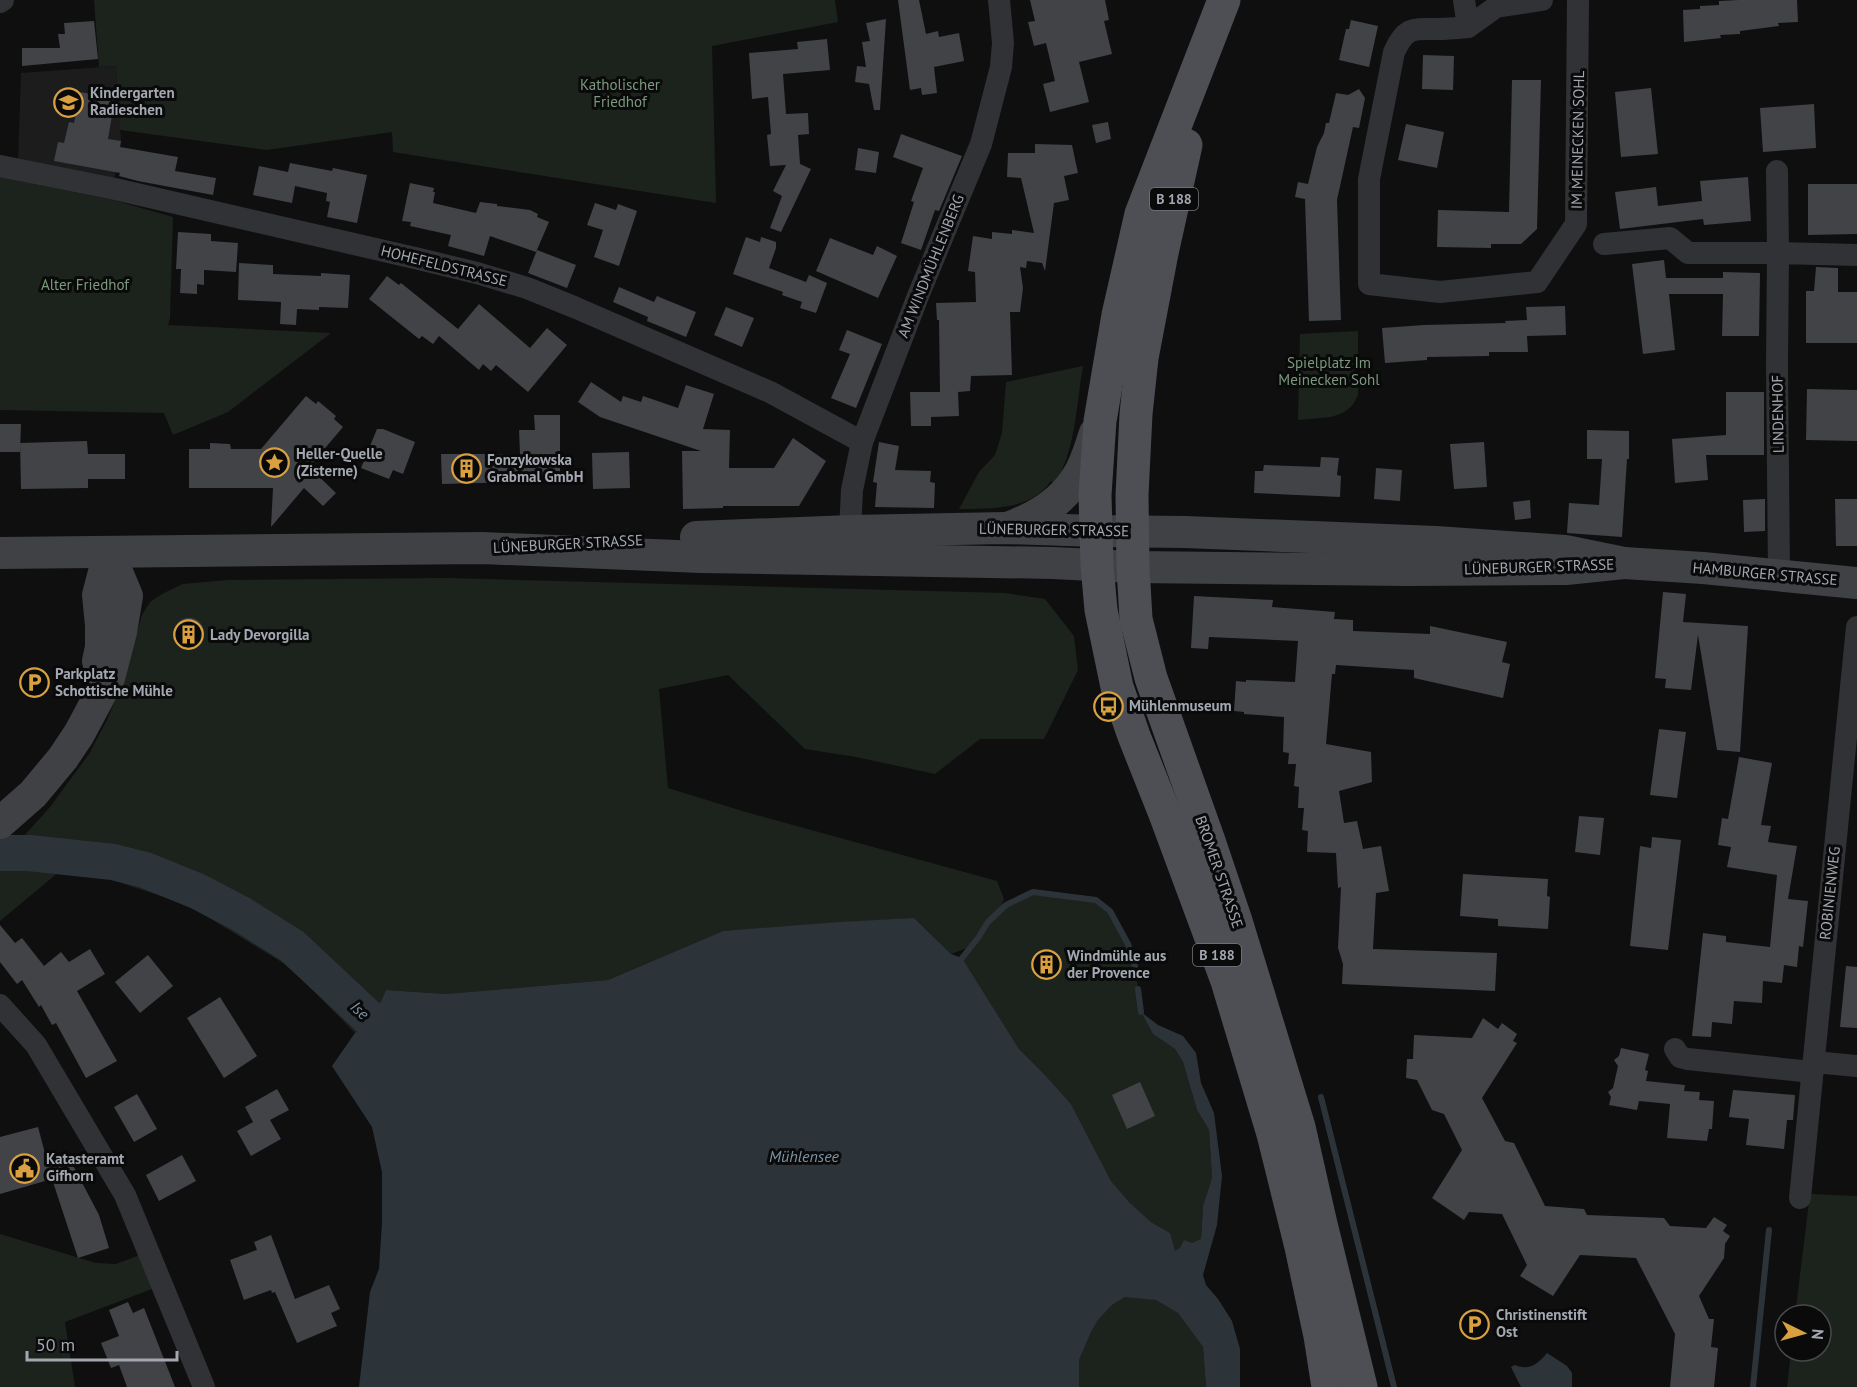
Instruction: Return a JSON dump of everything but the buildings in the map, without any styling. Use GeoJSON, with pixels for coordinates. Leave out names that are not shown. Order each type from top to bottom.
{"type":"FeatureCollection","features":[{"type":"Feature","properties":{"kind":"main road","name":"B 188"},"geometry":{"type":"LineString","coordinates":[[1097,565],[1095,531],[1100,421],[1118,315],[1141,214],[1224,0]]}},
{"type":"Feature","properties":{"kind":"main road","name":"B 188"},"geometry":{"type":"LineString","coordinates":[[1132,531],[1136,414],[1142,358],[1162,253],[1210,40]]}},
{"type":"Feature","properties":{"kind":"main road","name":"BROMER STRASSE"},"geometry":{"type":"LineString","coordinates":[[1132,531],[1136,619],[1151,678],[1236,921],[1299,1127],[1361,1387]]}},
{"type":"Feature","properties":{"kind":"main road","name":"BROMER STRASSE"},"geometry":{"type":"LineString","coordinates":[[1097,565],[1101,610],[1117,687],[1227,981],[1270,1124],[1301,1247],[1320,1336],[1328,1387]]}},
{"type":"Feature","properties":{"kind":"street","name":"AM WINDMÜHLENBERG"},"geometry":{"type":"LineString","coordinates":[[850,531],[852,490],[862,442],[918,296],[981,144],[1000,67],[1003,43],[999,0]]}},
{"type":"Feature","properties":{"kind":"street"},"geometry":{"type":"LineString","coordinates":[[1464,0],[1468,27],[1496,7],[1542,0]]}},
{"type":"Feature","properties":{"kind":"street","name":"IM MEINECKEN SOHL"},"geometry":{"type":"LineString","coordinates":[[1468,27],[1414,29],[1400,39],[1394,52],[1369,179],[1369,284],[1440,292],[1537,282],[1576,224],[1578,0]]}},
{"type":"Feature","properties":{"kind":"street","name":"HOHEFELDSTRASSE"},"geometry":{"type":"LineString","coordinates":[[0,166],[115,189],[396,254],[477,273],[527,288],[770,392],[862,442]]}},
{"type":"Feature","properties":{"kind":"street","name":"LINDENHOF"},"geometry":{"type":"LineString","coordinates":[[1777,171],[1779,575]]}},
{"type":"Feature","properties":{"kind":"street"},"geometry":{"type":"LineString","coordinates":[[1604,244],[1670,238],[1688,253],[1857,255]]}},
{"type":"Feature","properties":{"kind":"street"},"geometry":{"type":"LineString","coordinates":[[1006,528],[1027,521],[1063,495],[1078,476],[1100,421]]}},
{"type":"Feature","properties":{"kind":"street","name":"LÜNEBURGER STRASSE"},"geometry":{"type":"LineString","coordinates":[[0,553],[482,548],[850,531],[1006,528],[1436,542],[1565,551],[1624,563],[1674,566]]}},
{"type":"Feature","properties":{"kind":"street","name":"LÜNEBURGER STRASSE"},"geometry":{"type":"LineString","coordinates":[[482,548],[701,557],[1133,567],[1494,570],[1566,569],[1624,563]]}},
{"type":"Feature","properties":{"kind":"street"},"geometry":{"type":"LineString","coordinates":[[4,820],[33,794],[63,758],[79,735],[109,678],[121,632],[127,596],[109,553]]}},
{"type":"Feature","properties":{"kind":"street","name":"HAMBURGER STRASSE"},"geometry":{"type":"LineString","coordinates":[[1674,566],[1857,583]]}},
{"type":"Feature","properties":{"kind":"street","name":"ROBINIENWEG"},"geometry":{"type":"LineString","coordinates":[[1800,1198],[1853,724],[1857,627]]}},
{"type":"Feature","properties":{"kind":"street"},"geometry":{"type":"LineString","coordinates":[[0,1005],[36,1045],[125,1195],[204,1387]]}},
{"type":"Feature","properties":{"kind":"street"},"geometry":{"type":"LineString","coordinates":[[1675,1049],[1680,1057],[1688,1059],[1813,1067],[1857,1066]]}},
{"type":"Feature","properties":{"kind":"shaded area","name":"Kindergarten Radieschen"},"geometry":{"type":"Polygon","coordinates":[[[116,66],[121,141],[114,181],[18,162],[21,73],[116,66]]]}},
{"type":"Feature","properties":{"kind":"green space","name":"Katholischer Friedhof"},"geometry":{"type":"Polygon","coordinates":[[[94,0],[835,0],[838,22],[712,46],[716,203],[393,152],[392,132],[267,150],[120,130],[116,66],[99,67],[94,0]]]}},
{"type":"Feature","properties":{"kind":"green space","name":"Alter Friedhof"},"geometry":{"type":"Polygon","coordinates":[[[0,177],[113,200],[173,217],[168,325],[331,333],[228,412],[173,435],[164,413],[0,410],[0,177]]]}},
{"type":"Feature","properties":{"kind":"green space","name":"Spielplatz Im Meinecken Sohl"},"geometry":{"type":"Polygon","coordinates":[[[1358,331],[1358,395],[1354,403],[1341,414],[1298,420],[1300,334],[1358,331]]]}},
{"type":"Feature","properties":{"kind":"green space"},"geometry":{"type":"Polygon","coordinates":[[[1083,366],[1071,442],[1055,484],[1051,481],[1043,491],[1022,503],[997,508],[959,509],[979,472],[995,455],[1002,433],[1006,382],[1083,366]]]}},
{"type":"Feature","properties":{"kind":"green space"},"geometry":{"type":"Polygon","coordinates":[[[447,578],[1005,593],[1045,599],[1074,636],[1078,670],[1044,739],[980,739],[935,774],[805,749],[728,675],[659,689],[668,788],[749,813],[997,881],[1004,899],[999,911],[1006,905],[1033,892],[1096,900],[1110,911],[1128,944],[1135,966],[1141,1012],[1153,1034],[1175,1049],[1183,1062],[1197,1110],[1209,1130],[1212,1178],[1203,1206],[1201,1239],[1178,1313],[1203,1347],[1206,1387],[1079,1387],[1079,1360],[1098,1320],[1112,1305],[1125,1297],[1170,1233],[1151,1222],[1111,1181],[1071,1104],[1019,1049],[962,958],[970,947],[951,954],[914,918],[723,931],[608,980],[446,994],[386,990],[372,1021],[355,1033],[283,963],[188,905],[106,878],[60,871],[0,921],[0,851],[23,837],[50,807],[89,754],[122,684],[142,615],[150,602],[183,584],[228,580],[447,578]]]}},
{"type":"Feature","properties":{"kind":"green space"},"geometry":{"type":"Polygon","coordinates":[[[1810,1194],[1857,1196],[1857,1387],[1787,1387],[1790,1363],[1833,1363],[1833,1303],[1796,1303],[1810,1194]]]}},
{"type":"Feature","properties":{"kind":"green space"},"geometry":{"type":"Polygon","coordinates":[[[0,1234],[96,1263],[116,1264],[140,1255],[152,1289],[65,1322],[75,1387],[0,1387],[0,1234]]]}},
{"type":"Feature","properties":{"kind":"water","name":"Mühlensee"},"geometry":{"type":"Polygon","coordinates":[[[914,918],[951,954],[962,958],[1019,1049],[1071,1104],[1111,1181],[1151,1222],[1170,1233],[1175,1251],[1180,1248],[1184,1240],[1192,1243],[1201,1239],[1203,1206],[1212,1178],[1209,1130],[1197,1110],[1183,1062],[1175,1049],[1153,1034],[1141,1012],[1158,1025],[1183,1036],[1196,1053],[1201,1083],[1214,1113],[1222,1176],[1217,1225],[1203,1275],[1206,1285],[1232,1321],[1240,1349],[1240,1387],[1206,1387],[1203,1347],[1178,1313],[1156,1300],[1125,1297],[1112,1305],[1098,1320],[1091,1332],[1079,1360],[1079,1387],[359,1387],[370,1292],[379,1269],[382,1172],[372,1127],[332,1066],[355,1033],[372,1021],[386,990],[446,994],[608,980],[723,931],[914,918]]]}},
{"type":"Feature","properties":{"kind":"water"},"geometry":{"type":"Polygon","coordinates":[[[1547,1353],[1567,1366],[1572,1373],[1572,1387],[1521,1387],[1511,1367],[1515,1365],[1529,1367],[1547,1353]]]}},
{"type":"Feature","properties":{"kind":"waterway","name":"Ise"},"geometry":{"type":"LineString","coordinates":[[0,853],[29,853],[113,862],[145,870],[197,891],[241,914],[292,946],[372,1021],[403,1057]]}},
{"type":"Feature","properties":{"kind":"waterway"},"geometry":{"type":"LineString","coordinates":[[962,958],[988,922],[1006,905],[1033,892],[1096,900],[1110,911],[1128,944],[1135,966]]}},
{"type":"Feature","properties":{"kind":"waterway"},"geometry":{"type":"LineString","coordinates":[[1138,989],[1141,1012]]}},
{"type":"Feature","properties":{"kind":"waterway"},"geometry":{"type":"LineString","coordinates":[[1321,1097],[1394,1387]]}},
{"type":"Feature","properties":{"kind":"waterway"},"geometry":{"type":"LineString","coordinates":[[1753,1387],[1769,1230]]}},
{"type":"Feature","properties":{"kind":"place","name":"Kindergarten Radieschen"},"geometry":{"type":"Point","coordinates":[69,102]}},
{"type":"Feature","properties":{"kind":"place","name":"Heller-Quelle (Zisterne)"},"geometry":{"type":"Point","coordinates":[275,463]}},
{"type":"Feature","properties":{"kind":"place","name":"Fonzykowska Grabmal GmbH"},"geometry":{"type":"Point","coordinates":[466,469]}},
{"type":"Feature","properties":{"kind":"place","name":"Lady Devorgilla"},"geometry":{"type":"Point","coordinates":[189,635]}},
{"type":"Feature","properties":{"kind":"place","name":"Parkplatz Schottische Mühle"},"geometry":{"type":"Point","coordinates":[34,683]}},
{"type":"Feature","properties":{"kind":"place","name":"Mühlenmuseum"},"geometry":{"type":"Point","coordinates":[1108,706]}},
{"type":"Feature","properties":{"kind":"place","name":"Windmühle aus der Provence"},"geometry":{"type":"Point","coordinates":[1046,965]}},
{"type":"Feature","properties":{"kind":"place","name":"Katasteramt Gifhorn"},"geometry":{"type":"Point","coordinates":[25,1168]}},
{"type":"Feature","properties":{"kind":"place","name":"Christinenstift Ost"},"geometry":{"type":"Point","coordinates":[1475,1324]}}]}
